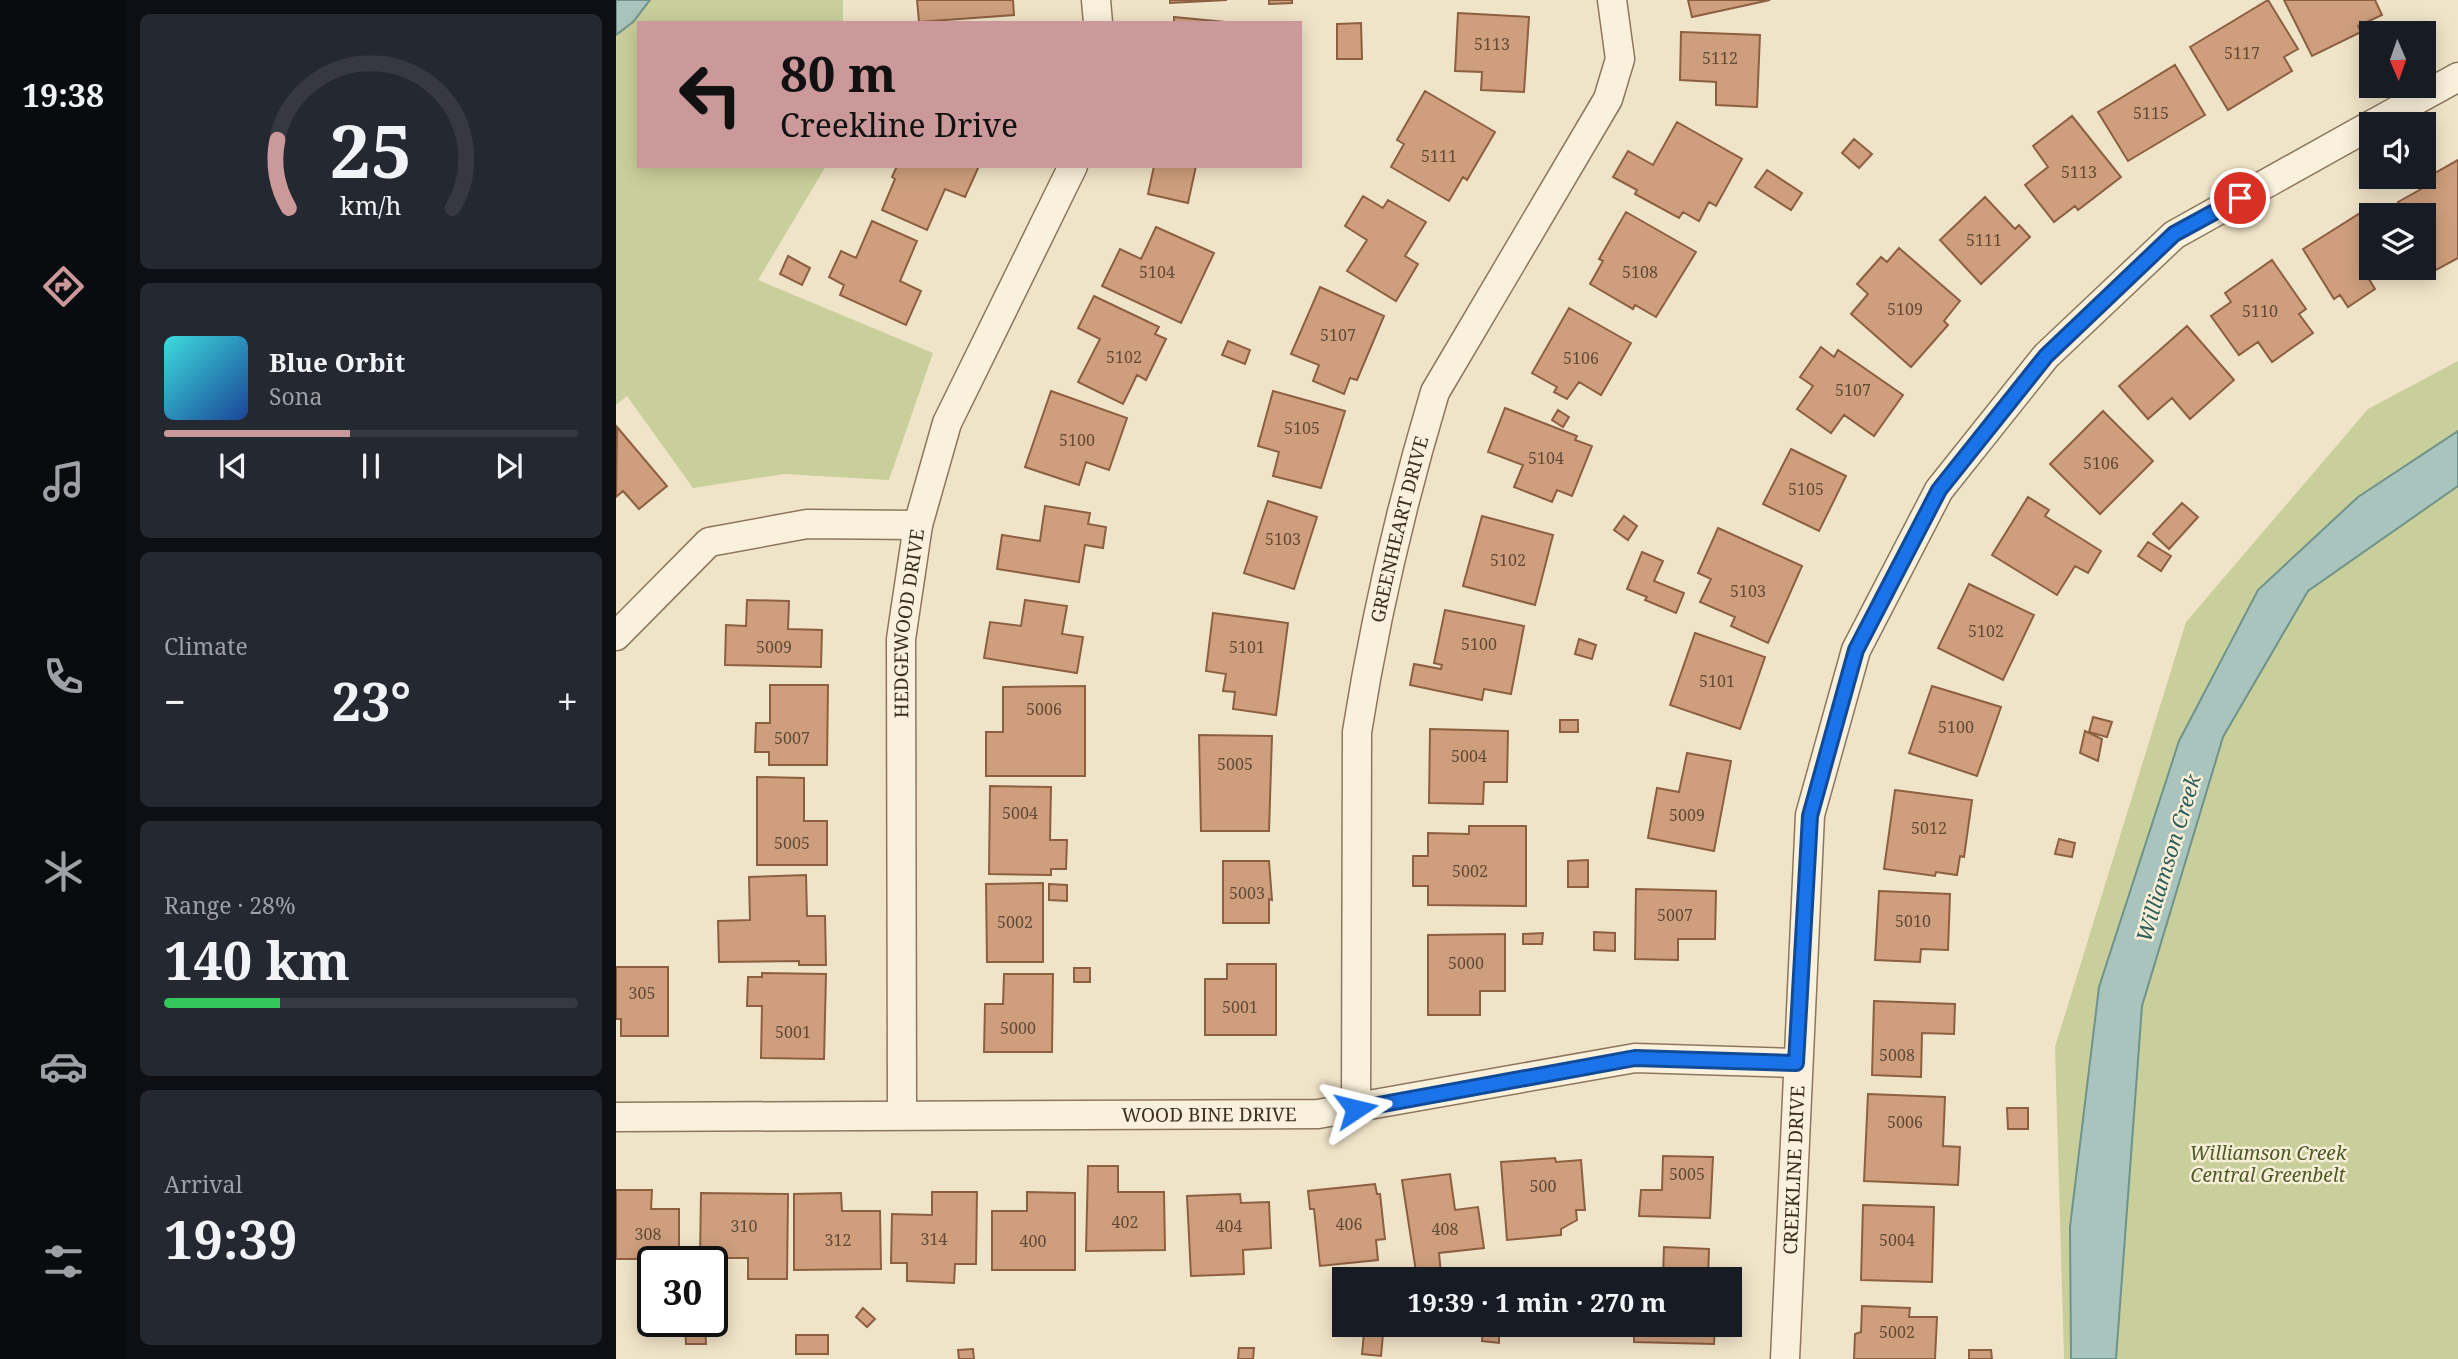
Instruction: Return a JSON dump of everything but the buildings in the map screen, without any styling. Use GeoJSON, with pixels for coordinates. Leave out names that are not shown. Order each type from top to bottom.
{"type":"FeatureCollection","features":[{"type":"Feature","properties":{"kind":"street"},"geometry":{"type":"LineString","coordinates":[[1096,0],[1098,21]]}},
{"type":"Feature","properties":{"kind":"street","name":"GREENHEART DRIVE"},"geometry":{"type":"LineString","coordinates":[[1356,1109],[1357,732],[1372,648],[1435,392],[1608,99],[1620,59],[1612,0]]}},
{"type":"Feature","properties":{"kind":"street","name":"CREEKLINE DRIVE"},"geometry":{"type":"LineString","coordinates":[[2395,112],[2458,77]]}},
{"type":"Feature","properties":{"kind":"street","name":"CREEKLINE DRIVE"},"geometry":{"type":"LineString","coordinates":[[1785,1359],[1796,1063],[1810,816],[1856,650],[1939,490],[2046,356],[2174,234],[2359,132]]}},
{"type":"Feature","properties":{"kind":"street","name":"HEDGEWOOD DRIVE"},"geometry":{"type":"LineString","coordinates":[[902,1115],[901,639],[918,524],[947,423],[1072,168]]}},
{"type":"Feature","properties":{"kind":"street"},"geometry":{"type":"LineString","coordinates":[[616,636],[709,542],[807,524],[918,524]]}},
{"type":"Feature","properties":{"kind":"street","name":"WOOD BINE DRIVE"},"geometry":{"type":"LineString","coordinates":[[616,1117],[1318,1114],[1635,1058],[1796,1063]]}},
{"type":"Feature","properties":{"kind":"green space"},"geometry":{"type":"Polygon","coordinates":[[[616,0],[843,0],[843,21],[637,21],[637,168],[825,168],[758,280],[933,353],[889,480],[784,474],[693,488],[627,396],[616,405],[616,0]]]}},
{"type":"Feature","properties":{"kind":"green space","name":"Williamson Creek Central Greenbelt"},"geometry":{"type":"Polygon","coordinates":[[[2458,361],[2458,1359],[2064,1359],[2055,1047],[2186,622],[2368,409],[2458,361]]]}},
{"type":"Feature","properties":{"kind":"water"},"geometry":{"type":"Polygon","coordinates":[[[616,0],[650,0],[633,22],[616,35],[616,0]]]}},
{"type":"Feature","properties":{"kind":"water","name":"Williamson Creek"},"geometry":{"type":"Polygon","coordinates":[[[2458,431],[2458,486],[2308,591],[2223,737],[2142,1006],[2116,1359],[2071,1359],[2070,1227],[2099,987],[2179,741],[2258,590],[2358,497],[2458,431]]]}},
{"type":"Feature","properties":{"kind":"route"},"geometry":{"type":"LineString","coordinates":[[1356,1109],[1635,1058],[1796,1063],[1810,816],[1856,650],[1939,490],[2046,356],[2174,234],[2240,198]]}}]}
